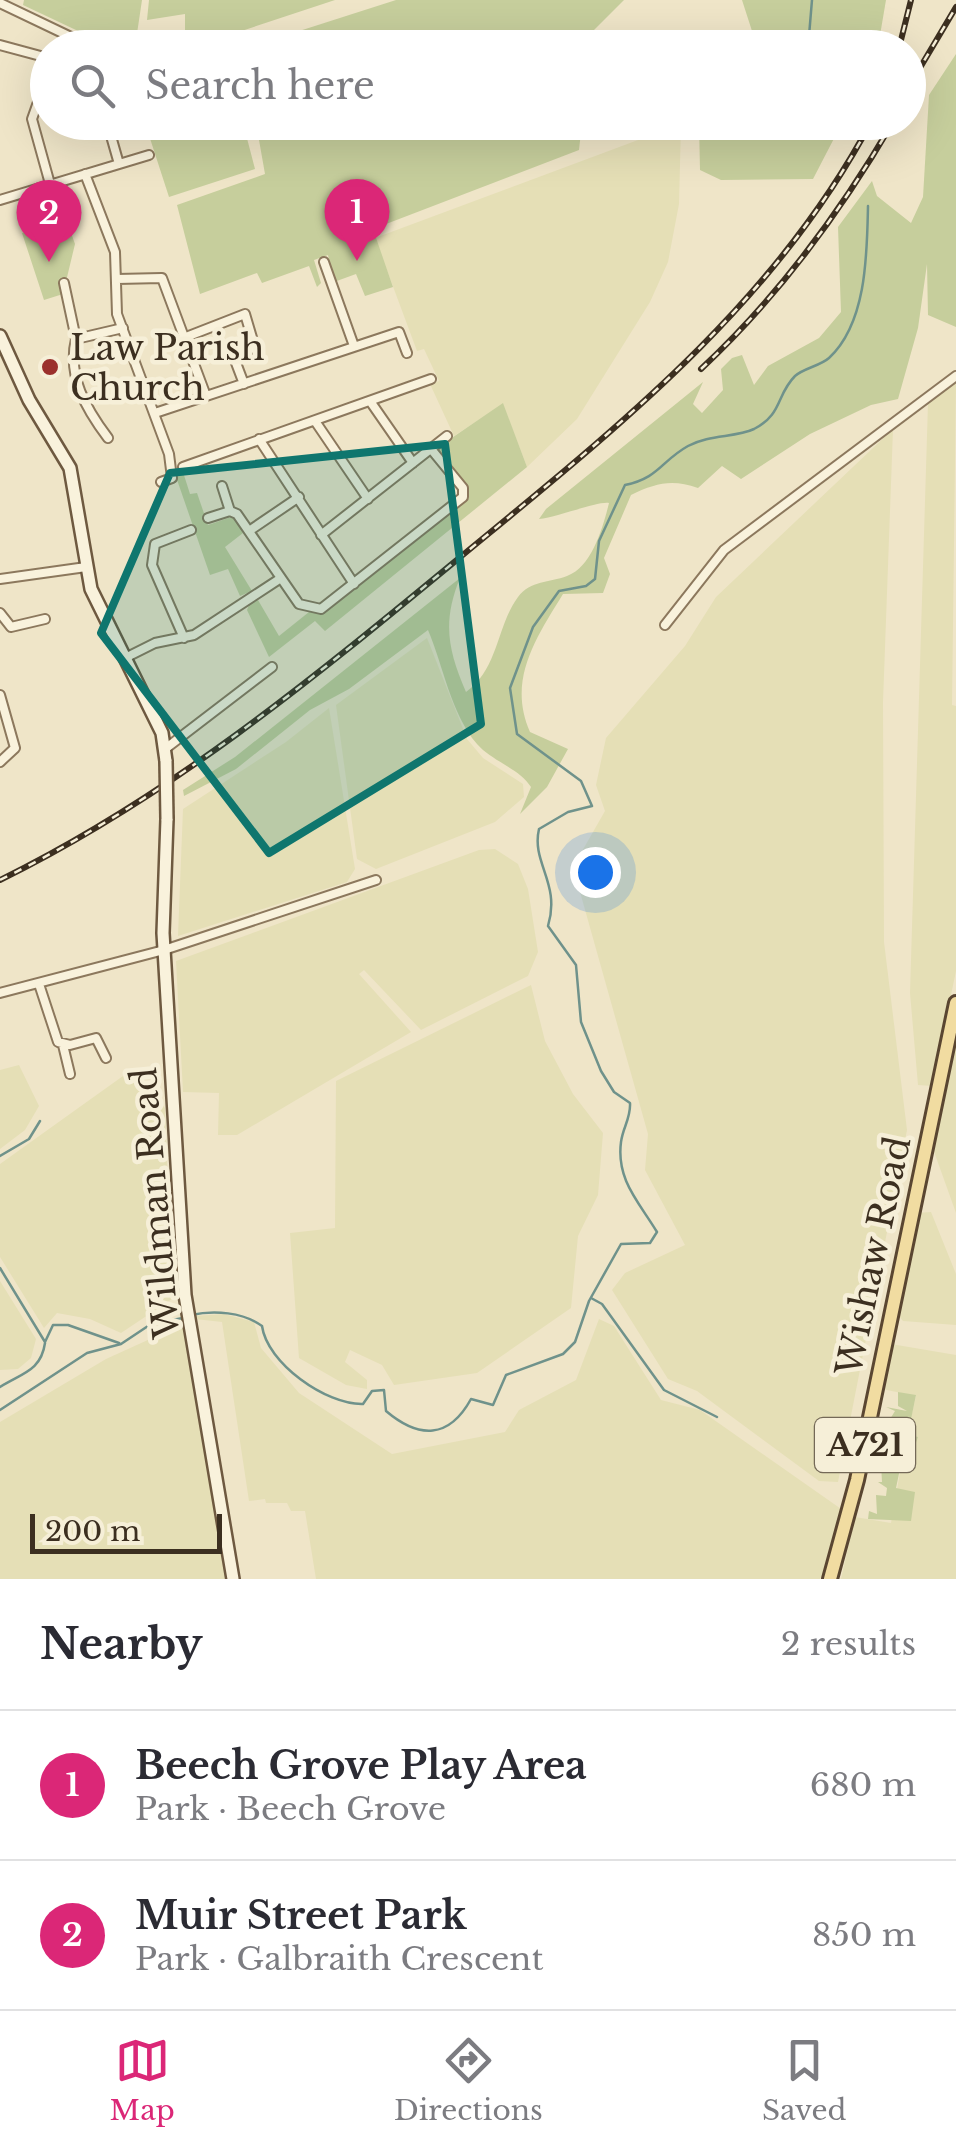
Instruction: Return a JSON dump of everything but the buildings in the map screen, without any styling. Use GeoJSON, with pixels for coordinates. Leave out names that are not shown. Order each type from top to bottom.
{"type":"FeatureCollection","features":[{"type":"Feature","properties":{"kind":"main road"},"geometry":{"type":"LineString","coordinates":[[0,336],[29,400],[70,468],[95,599],[125,658],[165,755]]}},
{"type":"Feature","properties":{"kind":"main road","name":"Wildman Road"},"geometry":{"type":"LineString","coordinates":[[165,755],[164,950],[187,1310],[232,1579]]}},
{"type":"Feature","properties":{"kind":"main road","name":"Wishaw Road"},"geometry":{"type":"LineString","coordinates":[[831,1579],[858,1480],[956,1003]]}},
{"type":"Feature","properties":{"kind":"street"},"geometry":{"type":"LineString","coordinates":[[0,3],[56,30]]}},
{"type":"Feature","properties":{"kind":"street"},"geometry":{"type":"LineString","coordinates":[[0,45],[30,53]]}},
{"type":"Feature","properties":{"kind":"street"},"geometry":{"type":"LineString","coordinates":[[38,140],[50,184]]}},
{"type":"Feature","properties":{"kind":"street"},"geometry":{"type":"LineString","coordinates":[[112,140],[119,164]]}},
{"type":"Feature","properties":{"kind":"street"},"geometry":{"type":"LineString","coordinates":[[0,200],[149,155]]}},
{"type":"Feature","properties":{"kind":"street"},"geometry":{"type":"LineString","coordinates":[[84,174],[115,252],[118,314],[156,413],[174,483],[162,482]]}},
{"type":"Feature","properties":{"kind":"street"},"geometry":{"type":"LineString","coordinates":[[324,262],[354,346]]}},
{"type":"Feature","properties":{"kind":"street"},"geometry":{"type":"LineString","coordinates":[[117,279],[162,278],[206,396]]}},
{"type":"Feature","properties":{"kind":"street"},"geometry":{"type":"LineString","coordinates":[[64,282],[76,339],[71,364],[91,416],[108,438]]}},
{"type":"Feature","properties":{"kind":"street"},"geometry":{"type":"LineString","coordinates":[[186,337],[245,314],[256,350]]}},
{"type":"Feature","properties":{"kind":"street"},"geometry":{"type":"LineString","coordinates":[[76,339],[123,328]]}},
{"type":"Feature","properties":{"kind":"street"},"geometry":{"type":"LineString","coordinates":[[156,413],[399,332],[407,353]]}},
{"type":"Feature","properties":{"kind":"street"},"geometry":{"type":"LineString","coordinates":[[233,355],[244,384]]}},
{"type":"Feature","properties":{"kind":"street"},"geometry":{"type":"LineString","coordinates":[[415,371],[419,383]]}},
{"type":"Feature","properties":{"kind":"street"},"geometry":{"type":"LineString","coordinates":[[665,626],[724,550],[956,376]]}},
{"type":"Feature","properties":{"kind":"street"},"geometry":{"type":"LineString","coordinates":[[183,467],[431,378]]}},
{"type":"Feature","properties":{"kind":"street"},"geometry":{"type":"LineString","coordinates":[[370,401],[412,463]]}},
{"type":"Feature","properties":{"kind":"street"},"geometry":{"type":"LineString","coordinates":[[315,421],[368,498]]}},
{"type":"Feature","properties":{"kind":"street"},"geometry":{"type":"LineString","coordinates":[[321,535],[447,436]]}},
{"type":"Feature","properties":{"kind":"street"},"geometry":{"type":"LineString","coordinates":[[259,439],[354,584]]}},
{"type":"Feature","properties":{"kind":"street"},"geometry":{"type":"LineString","coordinates":[[222,486],[230,511],[249,531],[298,604],[312,610],[325,607],[463,497],[463,488],[431,449]]}},
{"type":"Feature","properties":{"kind":"street"},"geometry":{"type":"LineString","coordinates":[[249,531],[298,497]]}},
{"type":"Feature","properties":{"kind":"street"},"geometry":{"type":"LineString","coordinates":[[208,518],[230,511]]}},
{"type":"Feature","properties":{"kind":"street"},"geometry":{"type":"LineString","coordinates":[[175,524],[178,534]]}},
{"type":"Feature","properties":{"kind":"street"},"geometry":{"type":"LineString","coordinates":[[184,638],[150,558],[155,544],[192,530]]}},
{"type":"Feature","properties":{"kind":"street"},"geometry":{"type":"LineString","coordinates":[[0,579],[86,567]]}},
{"type":"Feature","properties":{"kind":"street"},"geometry":{"type":"LineString","coordinates":[[125,658],[155,644],[184,638],[281,578]]}},
{"type":"Feature","properties":{"kind":"street"},"geometry":{"type":"LineString","coordinates":[[216,606],[222,615]]}},
{"type":"Feature","properties":{"kind":"street"},"geometry":{"type":"LineString","coordinates":[[0,613],[11,627],[45,619]]}},
{"type":"Feature","properties":{"kind":"street"},"geometry":{"type":"LineString","coordinates":[[165,755],[272,667]]}},
{"type":"Feature","properties":{"kind":"street"},"geometry":{"type":"LineString","coordinates":[[0,696],[11,722],[15,748],[0,762]]}},
{"type":"Feature","properties":{"kind":"street"},"geometry":{"type":"LineString","coordinates":[[11,722],[25,717]]}},
{"type":"Feature","properties":{"kind":"street"},"geometry":{"type":"LineString","coordinates":[[0,994],[164,950],[376,880]]}},
{"type":"Feature","properties":{"kind":"street"},"geometry":{"type":"LineString","coordinates":[[39,984],[46,1014],[63,1045],[70,1074]]}},
{"type":"Feature","properties":{"kind":"street"},"geometry":{"type":"LineString","coordinates":[[63,1045],[96,1038],[106,1058]]}},
{"type":"Feature","properties":{"kind":"highlighted area"},"geometry":{"type":"Polygon","coordinates":[[[445,444],[481,724],[269,853],[101,633],[170,473],[445,444]]]}},
{"type":"Feature","properties":{"kind":"shaded area"},"geometry":{"type":"Polygon","coordinates":[[[638,140],[681,140],[679,204],[668,262],[650,302],[577,419],[527,467],[503,404],[454,436],[430,384],[439,381],[424,349],[417,351],[375,238],[638,140]]]}},
{"type":"Feature","properties":{"kind":"shaded area"},"geometry":{"type":"Polygon","coordinates":[[[956,382],[952,705],[956,706],[956,971],[932,1086],[918,1085],[910,993],[928,403],[956,382]]]}},
{"type":"Feature","properties":{"kind":"shaded area"},"geometry":{"type":"Polygon","coordinates":[[[893,429],[883,702],[884,942],[907,1130],[838,1482],[819,1481],[697,1391],[668,1379],[612,1290],[625,1273],[685,1245],[645,1170],[648,1134],[573,867],[605,811],[596,785],[606,738],[685,646],[716,597],[893,429]]]}},
{"type":"Feature","properties":{"kind":"shaded area"},"geometry":{"type":"Polygon","coordinates":[[[427,638],[467,739],[483,758],[523,784],[524,797],[495,822],[376,869],[357,859],[336,705],[427,638]]]}},
{"type":"Feature","properties":{"kind":"shaded area"},"geometry":{"type":"Polygon","coordinates":[[[329,708],[355,869],[347,882],[178,936],[183,809],[286,742],[329,708]]]}},
{"type":"Feature","properties":{"kind":"shaded area"},"geometry":{"type":"Polygon","coordinates":[[[495,849],[518,864],[528,889],[538,952],[528,976],[421,1030],[364,970],[359,974],[411,1032],[237,1135],[218,1135],[219,1093],[183,1092],[176,961],[479,850],[495,849]]]}},
{"type":"Feature","properties":{"kind":"shaded area"},"geometry":{"type":"Polygon","coordinates":[[[531,985],[545,1041],[573,1094],[603,1133],[598,1195],[578,1236],[571,1308],[477,1373],[394,1385],[382,1365],[350,1350],[345,1362],[367,1380],[367,1389],[346,1385],[299,1358],[290,1233],[335,1228],[336,1081],[531,985]]]}},
{"type":"Feature","properties":{"kind":"shaded area"},"geometry":{"type":"Polygon","coordinates":[[[956,1023],[956,1213],[932,1146],[956,1023]]]}},
{"type":"Feature","properties":{"kind":"shaded area"},"geometry":{"type":"Polygon","coordinates":[[[19,1065],[39,1106],[25,1130],[0,1149],[0,1070],[19,1065]]]}},
{"type":"Feature","properties":{"kind":"shaded area"},"geometry":{"type":"Polygon","coordinates":[[[130,1071],[165,1108],[172,1299],[121,1333],[90,1319],[57,1313],[44,1328],[0,1257],[0,1164],[130,1071]]]}},
{"type":"Feature","properties":{"kind":"shaded area"},"geometry":{"type":"Polygon","coordinates":[[[931,1212],[956,1274],[956,1325],[903,1321],[897,1314],[917,1213],[931,1212]]]}},
{"type":"Feature","properties":{"kind":"shaded area"},"geometry":{"type":"Polygon","coordinates":[[[0,1281],[36,1339],[31,1358],[18,1369],[0,1370],[0,1281]]]}},
{"type":"Feature","properties":{"kind":"shaded area"},"geometry":{"type":"Polygon","coordinates":[[[224,1314],[254,1322],[261,1348],[299,1393],[392,1454],[505,1432],[519,1410],[576,1380],[599,1319],[614,1326],[661,1400],[700,1410],[844,1511],[828,1565],[820,1579],[316,1579],[305,1511],[291,1511],[287,1503],[266,1503],[265,1499],[249,1501],[222,1322],[194,1316],[224,1314]]]}},
{"type":"Feature","properties":{"kind":"shaded area"},"geometry":{"type":"Polygon","coordinates":[[[183,1324],[228,1579],[0,1579],[0,1422],[106,1359],[183,1324]]]}},
{"type":"Feature","properties":{"kind":"shaded area"},"geometry":{"type":"Polygon","coordinates":[[[891,1344],[956,1355],[956,1579],[841,1579],[855,1517],[891,1523],[905,1444],[915,1446],[918,1437],[907,1435],[916,1396],[882,1389],[891,1344]]]}},
{"type":"Feature","properties":{"kind":"green space"},"geometry":{"type":"Polygon","coordinates":[[[24,0],[142,0],[138,30],[76,30],[23,5],[24,0]]]}},
{"type":"Feature","properties":{"kind":"green space"},"geometry":{"type":"Polygon","coordinates":[[[149,0],[335,0],[244,30],[185,30],[185,14],[147,20],[149,0]]]}},
{"type":"Feature","properties":{"kind":"green space"},"geometry":{"type":"Polygon","coordinates":[[[396,0],[624,0],[594,30],[302,30],[396,0]]]}},
{"type":"Feature","properties":{"kind":"green space"},"geometry":{"type":"Polygon","coordinates":[[[742,0],[886,0],[881,30],[752,30],[742,0]]]}},
{"type":"Feature","properties":{"kind":"green space"},"geometry":{"type":"Polygon","coordinates":[[[956,54],[956,327],[928,315],[927,264],[918,328],[898,399],[871,405],[810,434],[741,479],[722,466],[698,488],[664,484],[631,495],[604,558],[610,574],[603,593],[563,594],[528,660],[522,695],[530,732],[568,749],[547,787],[520,814],[531,787],[483,750],[468,732],[428,630],[349,689],[310,710],[236,769],[184,796],[183,790],[235,757],[460,578],[449,622],[451,649],[466,692],[477,682],[518,597],[529,588],[567,576],[583,564],[595,545],[609,503],[539,519],[546,509],[703,382],[693,404],[702,413],[723,390],[721,369],[732,358],[742,355],[754,385],[768,366],[819,338],[841,312],[838,227],[872,181],[877,196],[911,223],[923,197],[929,95],[956,54]]]}},
{"type":"Feature","properties":{"kind":"green space"},"geometry":{"type":"Polygon","coordinates":[[[151,140],[247,140],[255,169],[169,197],[151,140]]]}},
{"type":"Feature","properties":{"kind":"green space"},"geometry":{"type":"Polygon","coordinates":[[[259,140],[580,140],[579,150],[373,229],[393,287],[365,296],[356,274],[334,282],[328,255],[314,260],[321,283],[317,287],[309,266],[262,283],[257,273],[200,294],[177,205],[265,174],[259,140]]]}},
{"type":"Feature","properties":{"kind":"green space"},"geometry":{"type":"Polygon","coordinates":[[[699,140],[833,140],[813,179],[721,180],[700,170],[699,140]]]}},
{"type":"Feature","properties":{"kind":"green space"},"geometry":{"type":"Polygon","coordinates":[[[66,219],[75,244],[63,294],[44,300],[22,233],[66,219]]]}},
{"type":"Feature","properties":{"kind":"green space"},"geometry":{"type":"Polygon","coordinates":[[[503,403],[527,467],[325,631],[315,621],[269,657],[247,610],[249,605],[258,600],[279,636],[309,612],[330,607],[463,502],[467,490],[438,453],[440,446],[503,403]]]}},
{"type":"Feature","properties":{"kind":"green space"},"geometry":{"type":"Polygon","coordinates":[[[183,472],[190,494],[197,493],[208,525],[234,516],[243,533],[225,547],[252,591],[240,596],[228,569],[210,575],[175,474],[183,472]]]}},
{"type":"Feature","properties":{"kind":"green space"},"geometry":{"type":"Polygon","coordinates":[[[898,1392],[916,1395],[908,1434],[918,1437],[915,1446],[905,1445],[896,1488],[915,1492],[911,1521],[868,1519],[869,1511],[877,1514],[876,1495],[886,1496],[887,1488],[878,1482],[882,1482],[881,1464],[894,1446],[884,1441],[890,1436],[887,1424],[895,1411],[886,1407],[907,1411],[898,1406],[898,1392]]]}},
{"type":"Feature","properties":{"kind":"waterway"},"geometry":{"type":"LineString","coordinates":[[810,30],[812,0]]}},
{"type":"Feature","properties":{"kind":"waterway"},"geometry":{"type":"LineString","coordinates":[[191,1315],[228,1313],[254,1321],[262,1326],[266,1340],[286,1367],[316,1390],[363,1404],[372,1391],[384,1390],[386,1411],[410,1427],[433,1430],[453,1422],[471,1399],[493,1405],[506,1375],[563,1354],[575,1342],[589,1301],[621,1244],[650,1243],[657,1232],[630,1190],[622,1168],[621,1142],[630,1103],[614,1092],[601,1071],[581,1022],[576,965],[548,926],[551,897],[539,852],[539,829],[568,812],[592,806],[581,781],[517,734],[510,688],[533,627],[559,591],[586,586],[595,579],[599,541],[625,485],[653,474],[696,442],[754,429],[775,411],[795,376],[825,361],[842,343],[858,307],[862,286],[868,206]]}},
{"type":"Feature","properties":{"kind":"waterway"},"geometry":{"type":"LineString","coordinates":[[0,1156],[29,1139],[40,1121]]}},
{"type":"Feature","properties":{"kind":"waterway"},"geometry":{"type":"LineString","coordinates":[[0,1268],[45,1342],[53,1325],[68,1325],[119,1343]]}},
{"type":"Feature","properties":{"kind":"waterway"},"geometry":{"type":"LineString","coordinates":[[591,1298],[602,1304],[664,1390],[717,1417]]}},
{"type":"Feature","properties":{"kind":"waterway"},"geometry":{"type":"LineString","coordinates":[[0,1410],[87,1353],[121,1344],[151,1324],[183,1318]]}},
{"type":"Feature","properties":{"kind":"waterway"},"geometry":{"type":"LineString","coordinates":[[0,1387],[35,1366],[45,1343]]}},
{"type":"Feature","properties":{"kind":"railway"},"geometry":{"type":"LineString","coordinates":[[904,30],[911,0]]}},
{"type":"Feature","properties":{"kind":"railway"},"geometry":{"type":"LineString","coordinates":[[926,58],[956,7]]}},
{"type":"Feature","properties":{"kind":"railway"},"geometry":{"type":"LineString","coordinates":[[0,880],[125,810],[241,731],[579,458],[741,305],[789,248],[860,140]]}},
{"type":"Feature","properties":{"kind":"railway"},"geometry":{"type":"LineString","coordinates":[[701,369],[756,313],[806,253],[882,140]]}},
{"type":"Feature","properties":{"kind":"place","name":"Beech Grove Play Area"},"geometry":{"type":"Point","coordinates":[357,261]}},
{"type":"Feature","properties":{"kind":"place","name":"Muir Street Park"},"geometry":{"type":"Point","coordinates":[49,262]}},
{"type":"Feature","properties":{"kind":"place","name":"Law Parish Church"},"geometry":{"type":"Point","coordinates":[50,367]}}]}
